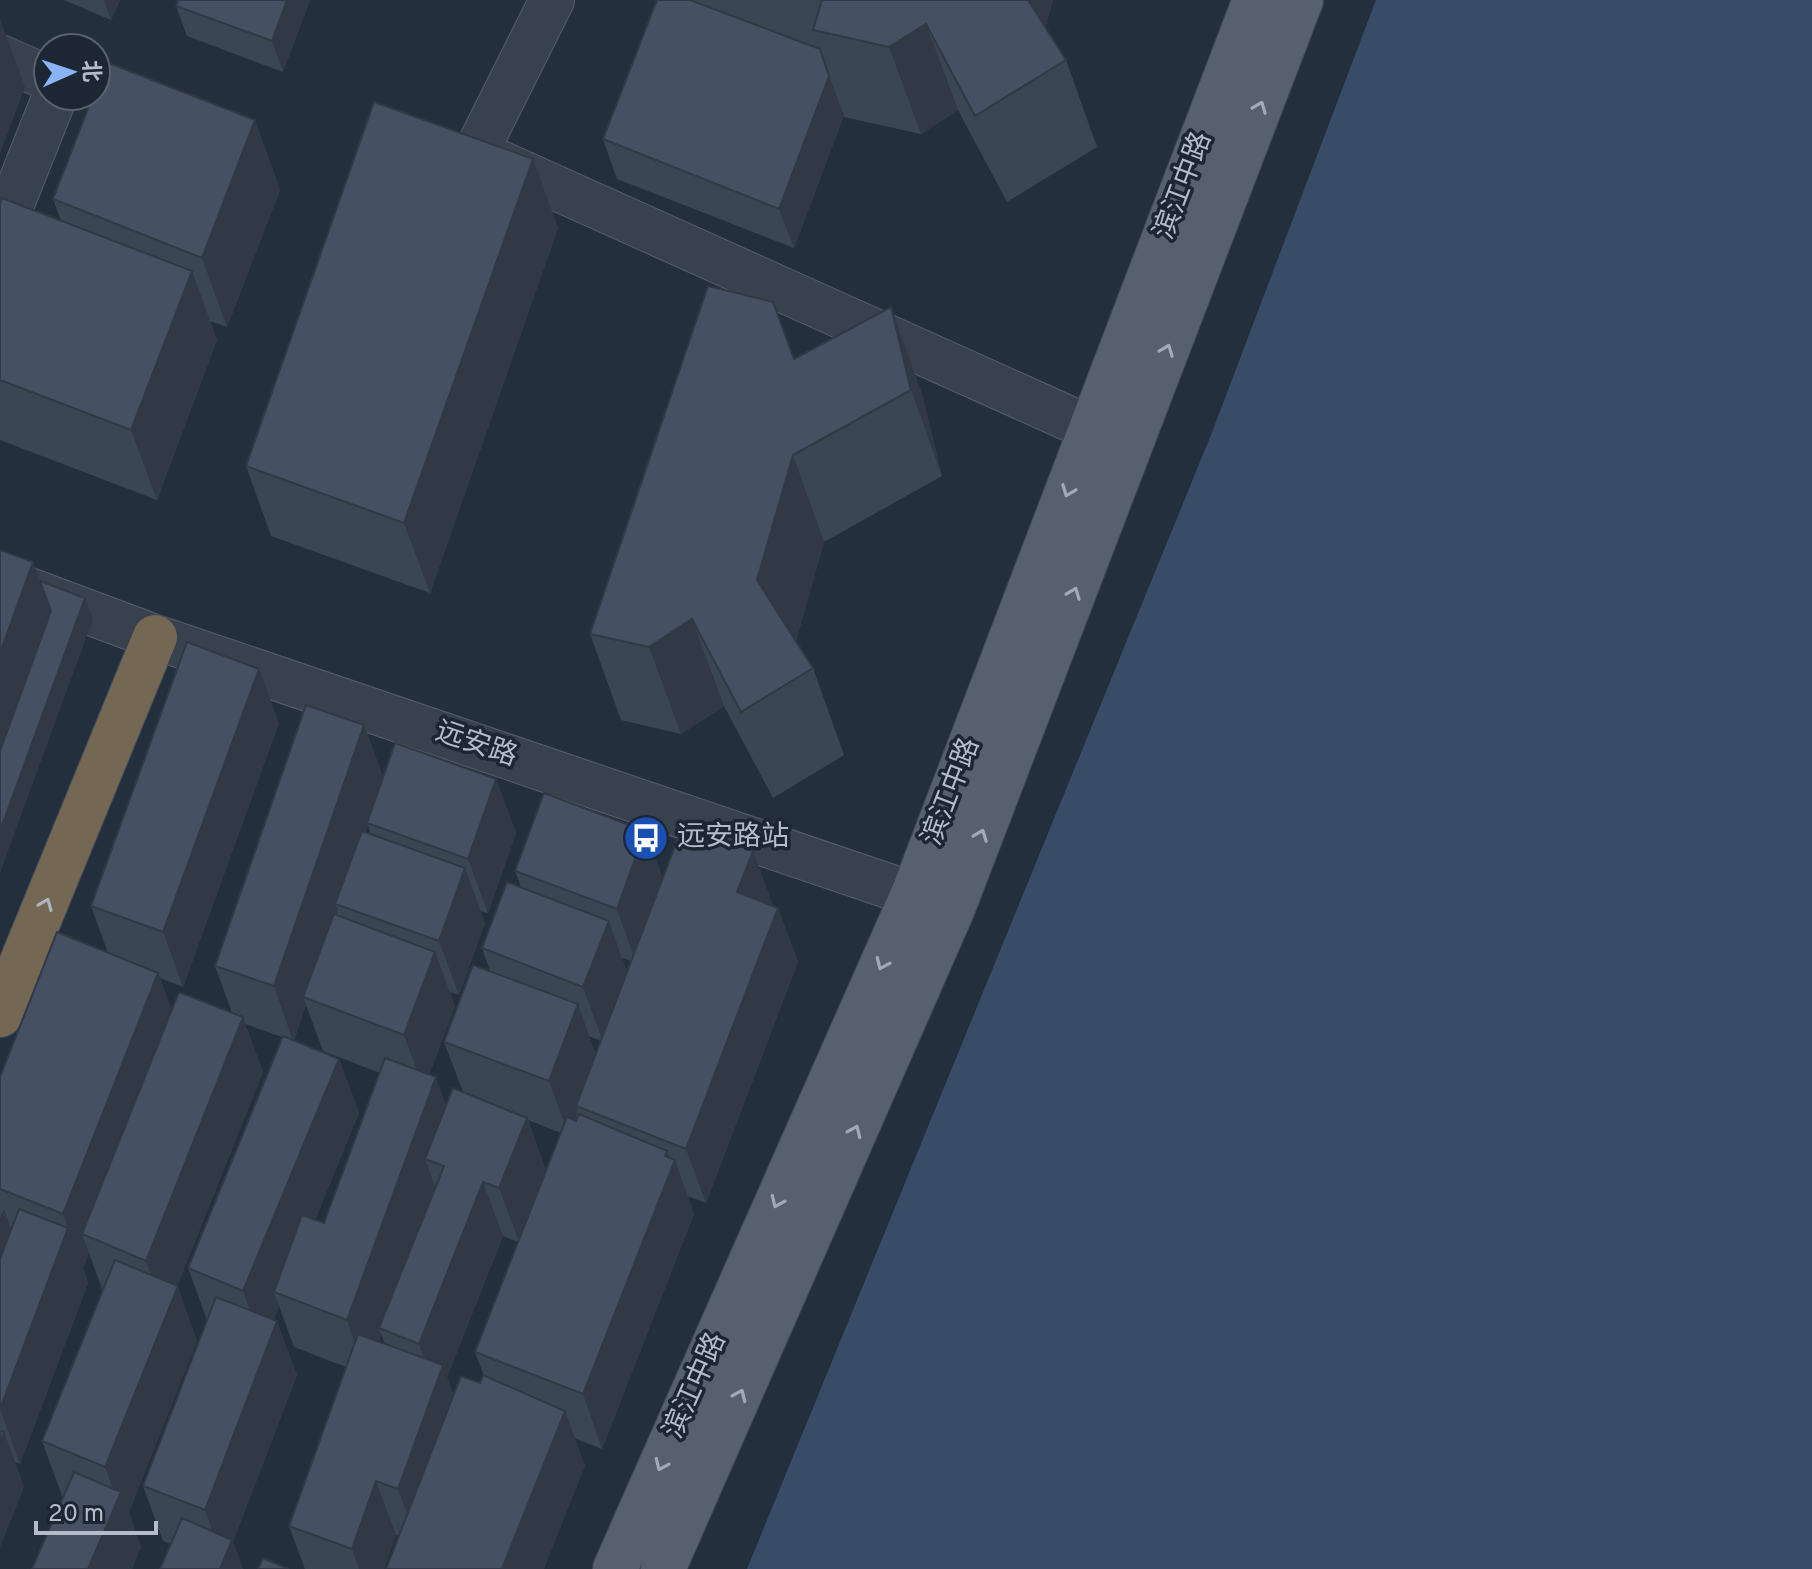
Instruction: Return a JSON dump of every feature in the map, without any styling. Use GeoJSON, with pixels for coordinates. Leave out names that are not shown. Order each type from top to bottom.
{"type":"FeatureCollection","features":[{"type":"Feature","properties":{"kind":"highway"},"geometry":{"type":"LineString","coordinates":[[8,996],[155,637]]}},
{"type":"Feature","properties":{"kind":"main road","name":"滨江中路"},"geometry":{"type":"LineString","coordinates":[[615,1569],[914,892],[1255,0]]}},
{"type":"Feature","properties":{"kind":"main road","name":"滨江中路"},"geometry":{"type":"LineString","coordinates":[[663,1569],[953,908],[1301,0]]}},
{"type":"Feature","properties":{"kind":"street"},"geometry":{"type":"LineString","coordinates":[[552,0],[476,152],[1092,429]]}},
{"type":"Feature","properties":{"kind":"street"},"geometry":{"type":"LineString","coordinates":[[0,57],[32,71]]}},
{"type":"Feature","properties":{"kind":"street"},"geometry":{"type":"LineString","coordinates":[[0,234],[49,112]]}},
{"type":"Feature","properties":{"kind":"street","name":"远安路"},"geometry":{"type":"LineString","coordinates":[[0,579],[155,637],[914,892],[953,908]]}},
{"type":"Feature","properties":{"kind":"water"},"geometry":{"type":"Polygon","coordinates":[[[1376,0],[1812,0],[1812,1569],[747,1569],[1211,435],[1376,0]]]}},
{"type":"Feature","properties":{"kind":"building"},"geometry":{"type":"Polygon","coordinates":[[[178,0],[287,0],[272,41],[176,6],[178,0]]]}},
{"type":"Feature","properties":{"kind":"building"},"geometry":{"type":"Polygon","coordinates":[[[657,0],[690,0],[820,49],[829,76],[779,209],[603,139],[657,0]]]}},
{"type":"Feature","properties":{"kind":"building"},"geometry":{"type":"Polygon","coordinates":[[[822,0],[1028,0],[1066,60],[975,116],[926,24],[889,47],[813,30],[822,0]]]}},
{"type":"Feature","properties":{"kind":"building"},"geometry":{"type":"Polygon","coordinates":[[[112,64],[255,120],[202,258],[53,199],[87,112],[112,112],[112,64]]]}},
{"type":"Feature","properties":{"kind":"building"},"geometry":{"type":"Polygon","coordinates":[[[374,102],[533,159],[404,523],[246,466],[374,102]]]}},
{"type":"Feature","properties":{"kind":"building"},"geometry":{"type":"Polygon","coordinates":[[[2,198],[192,271],[131,430],[0,380],[2,198]]]}},
{"type":"Feature","properties":{"kind":"building"},"geometry":{"type":"Polygon","coordinates":[[[708,286],[773,302],[794,359],[891,307],[911,390],[793,455],[757,580],[813,668],[741,712],[692,619],[649,647],[590,634],[708,286]]]}},
{"type":"Feature","properties":{"kind":"building"},"geometry":{"type":"Polygon","coordinates":[[[0,550],[33,562],[0,653],[0,550]]]}},
{"type":"Feature","properties":{"kind":"building"},"geometry":{"type":"Polygon","coordinates":[[[40,581],[85,598],[0,831],[0,751],[51,611],[40,581]]]}},
{"type":"Feature","properties":{"kind":"building"},"geometry":{"type":"Polygon","coordinates":[[[187,642],[259,669],[163,932],[91,906],[187,642]]]}},
{"type":"Feature","properties":{"kind":"building"},"geometry":{"type":"Polygon","coordinates":[[[306,705],[364,725],[274,986],[215,966],[306,705]]]}},
{"type":"Feature","properties":{"kind":"building"},"geometry":{"type":"Polygon","coordinates":[[[395,743],[496,779],[468,859],[367,823],[395,743]]]}},
{"type":"Feature","properties":{"kind":"building"},"geometry":{"type":"Polygon","coordinates":[[[544,793],[645,831],[617,909],[515,871],[544,793]]]}},
{"type":"Feature","properties":{"kind":"building"},"geometry":{"type":"Polygon","coordinates":[[[683,825],[753,851],[737,892],[778,908],[686,1149],[576,1106],[683,825]]]}},
{"type":"Feature","properties":{"kind":"building"},"geometry":{"type":"Polygon","coordinates":[[[362,831],[465,868],[439,941],[335,904],[362,831]]]}},
{"type":"Feature","properties":{"kind":"building"},"geometry":{"type":"Polygon","coordinates":[[[507,882],[609,921],[583,987],[482,948],[507,882]]]}},
{"type":"Feature","properties":{"kind":"building"},"geometry":{"type":"Polygon","coordinates":[[[334,914],[435,952],[404,1035],[303,997],[334,914]]]}},
{"type":"Feature","properties":{"kind":"building"},"geometry":{"type":"Polygon","coordinates":[[[57,932],[158,973],[63,1214],[0,1189],[0,1077],[57,932]]]}},
{"type":"Feature","properties":{"kind":"building"},"geometry":{"type":"Polygon","coordinates":[[[473,965],[578,1004],[549,1081],[444,1042],[473,965]]]}},
{"type":"Feature","properties":{"kind":"building"},"geometry":{"type":"Polygon","coordinates":[[[179,992],[243,1017],[146,1261],[82,1234],[179,992]]]}},
{"type":"Feature","properties":{"kind":"building"},"geometry":{"type":"Polygon","coordinates":[[[283,1036],[339,1059],[243,1291],[188,1268],[283,1036]]]}},
{"type":"Feature","properties":{"kind":"building"},"geometry":{"type":"Polygon","coordinates":[[[385,1058],[436,1077],[347,1320],[274,1292],[302,1215],[324,1223],[385,1058]]]}},
{"type":"Feature","properties":{"kind":"building"},"geometry":{"type":"Polygon","coordinates":[[[453,1088],[527,1118],[499,1188],[483,1182],[419,1344],[379,1328],[444,1166],[425,1159],[453,1088]]]}},
{"type":"Feature","properties":{"kind":"building"},"geometry":{"type":"Polygon","coordinates":[[[579,1114],[667,1151],[665,1156],[675,1160],[583,1394],[475,1352],[567,1117],[576,1121],[579,1114]]]}},
{"type":"Feature","properties":{"kind":"building"},"geometry":{"type":"Polygon","coordinates":[[[19,1209],[68,1228],[0,1409],[0,1259],[19,1209]]]}},
{"type":"Feature","properties":{"kind":"building"},"geometry":{"type":"Polygon","coordinates":[[[115,1260],[178,1286],[105,1467],[42,1441],[115,1260]]]}},
{"type":"Feature","properties":{"kind":"building"},"geometry":{"type":"Polygon","coordinates":[[[216,1297],[277,1321],[205,1510],[143,1486],[216,1297]]]}},
{"type":"Feature","properties":{"kind":"building"},"geometry":{"type":"Polygon","coordinates":[[[358,1334],[443,1365],[398,1489],[376,1481],[352,1549],[289,1526],[358,1334]]]}},
{"type":"Feature","properties":{"kind":"building"},"geometry":{"type":"Polygon","coordinates":[[[483,1375],[565,1411],[502,1569],[386,1569],[461,1376],[480,1383],[483,1375]]]}},
{"type":"Feature","properties":{"kind":"building"},"geometry":{"type":"Polygon","coordinates":[[[74,1472],[121,1492],[88,1569],[32,1569],[74,1472]]]}},
{"type":"Feature","properties":{"kind":"building"},"geometry":{"type":"Polygon","coordinates":[[[182,1518],[232,1540],[220,1569],[160,1569],[182,1518]]]}},
{"type":"Feature","properties":{"kind":"building"},"geometry":{"type":"Polygon","coordinates":[[[263,1558],[289,1569],[258,1569],[263,1558]]]}},
{"type":"Feature","properties":{"kind":"place","name":"远安路站"},"geometry":{"type":"Point","coordinates":[646,838]}}]}
